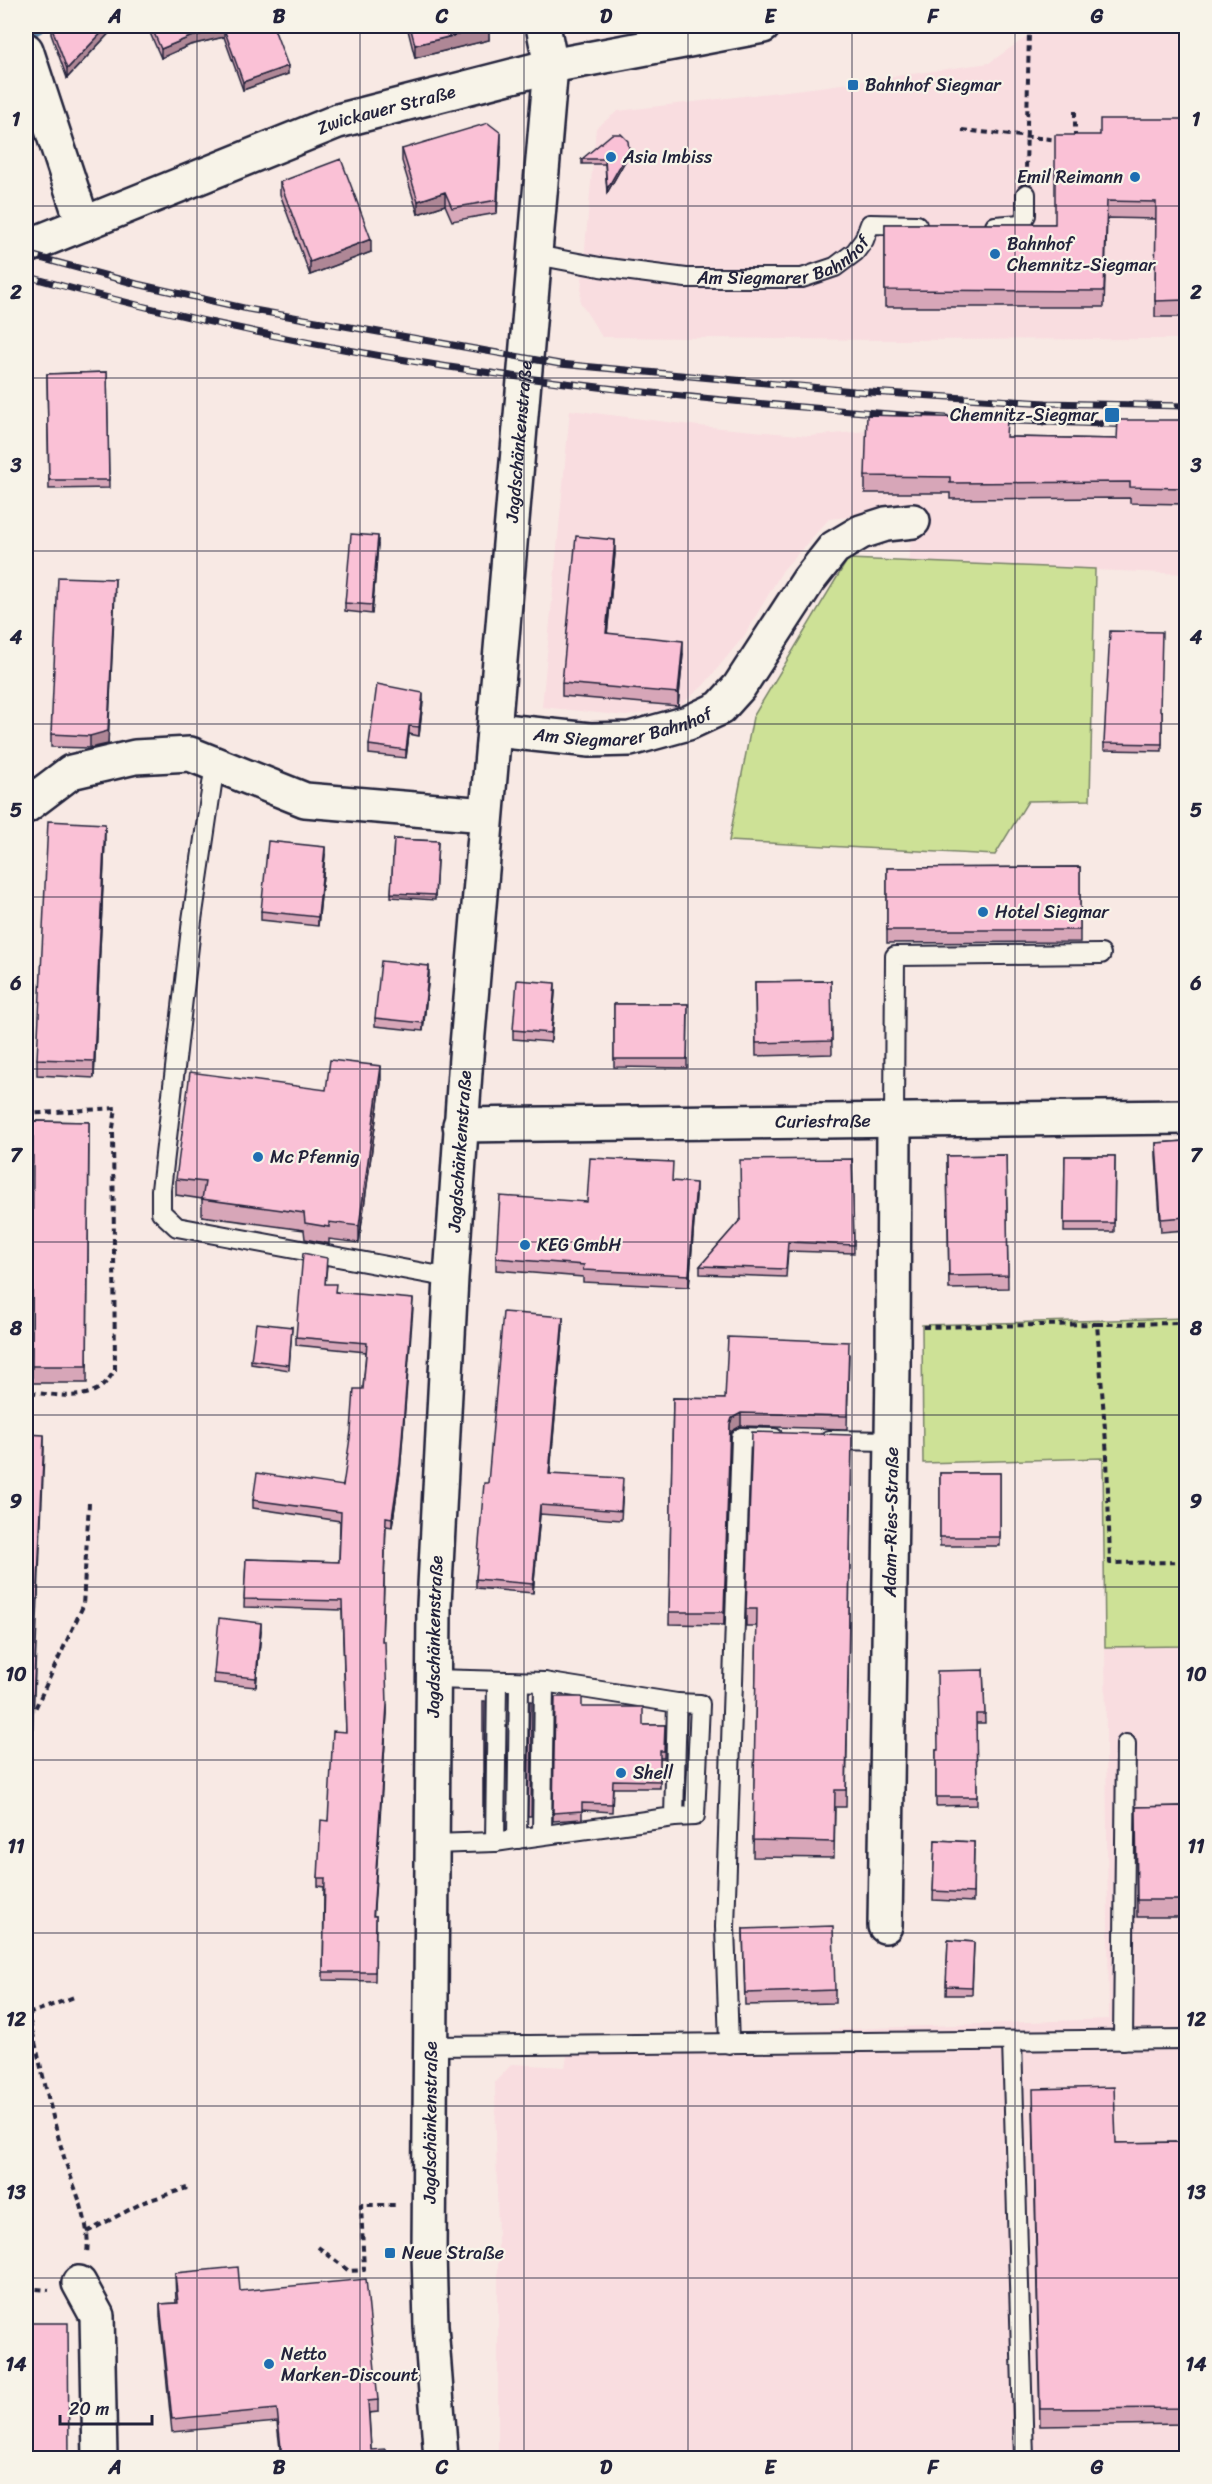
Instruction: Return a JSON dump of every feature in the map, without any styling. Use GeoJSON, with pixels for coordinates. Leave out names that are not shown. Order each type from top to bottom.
{"type":"FeatureCollection","features":[{"type":"Feature","properties":{"kind":"main road","name":"Jagdschänkenstraße"},"geometry":{"type":"LineString","coordinates":[[441,2458],[431,2326],[429,2205],[434,1605],[460,1125],[551,66],[543,26]]}},
{"type":"Feature","properties":{"kind":"main road","name":"Zwickauer Straße"},"geometry":{"type":"LineString","coordinates":[[26,247],[338,121],[551,66],[763,26]]}},
{"type":"Feature","properties":{"kind":"main road"},"geometry":{"type":"LineString","coordinates":[[26,50],[83,224]]}},
{"type":"Feature","properties":{"kind":"main road","name":"Am Siegmarer Bahnhof"},"geometry":{"type":"LineString","coordinates":[[495,730],[590,740],[630,739],[688,723],[720,708],[739,687],[808,581],[834,548],[861,532],[886,524],[913,521]]}},
{"type":"Feature","properties":{"kind":"main road"},"geometry":{"type":"LineString","coordinates":[[26,806],[71,772],[135,757],[190,754],[305,800],[486,815]]}},
{"type":"Feature","properties":{"kind":"main road","name":"Curiestraße"},"geometry":{"type":"LineString","coordinates":[[460,1125],[1186,1117]]}},
{"type":"Feature","properties":{"kind":"main road","name":"Adam-Ries-Straße"},"geometry":{"type":"LineString","coordinates":[[885,1926],[894,1119]]}},
{"type":"Feature","properties":{"kind":"main road"},"geometry":{"type":"LineString","coordinates":[[79,2283],[97,2316],[100,2458]]}},
{"type":"Feature","properties":{"kind":"lane"},"geometry":{"type":"LineString","coordinates":[[975,226],[1021,224],[1026,215],[1026,194]]}},
{"type":"Feature","properties":{"kind":"lane","name":"Am Siegmarer Bahnhof"},"geometry":{"type":"LineString","coordinates":[[536,255],[600,267],[686,278],[802,278],[835,267],[855,252],[864,240],[870,224],[940,225]]}},
{"type":"Feature","properties":{"kind":"lane"},"geometry":{"type":"LineString","coordinates":[[215,765],[192,920],[161,1190],[161,1212],[177,1227],[451,1278]]}},
{"type":"Feature","properties":{"kind":"lane"},"geometry":{"type":"LineString","coordinates":[[894,1119],[895,956],[1101,954]]}},
{"type":"Feature","properties":{"kind":"lane"},"geometry":{"type":"LineString","coordinates":[[729,2044],[725,1927],[741,1437],[787,1439]]}},
{"type":"Feature","properties":{"kind":"lane"},"geometry":{"type":"LineString","coordinates":[[811,1439],[892,1442]]}},
{"type":"Feature","properties":{"kind":"lane"},"geometry":{"type":"LineString","coordinates":[[432,1844],[495,1842],[674,1817],[677,1703],[544,1682],[433,1679]]}},
{"type":"Feature","properties":{"kind":"lane"},"geometry":{"type":"LineString","coordinates":[[495,1842],[497,1682]]}},
{"type":"Feature","properties":{"kind":"lane"},"geometry":{"type":"LineString","coordinates":[[518,1839],[519,1682]]}},
{"type":"Feature","properties":{"kind":"lane"},"geometry":{"type":"LineString","coordinates":[[542,1835],[544,1682]]}},
{"type":"Feature","properties":{"kind":"lane"},"geometry":{"type":"LineString","coordinates":[[1124,2040],[1126,1744]]}},
{"type":"Feature","properties":{"kind":"lane"},"geometry":{"type":"LineString","coordinates":[[430,2046],[1186,2039]]}},
{"type":"Feature","properties":{"kind":"lane"},"geometry":{"type":"LineString","coordinates":[[1012,2041],[1024,2458]]}},
{"type":"Feature","properties":{"kind":"path"},"geometry":{"type":"LineString","coordinates":[[1026,26],[1029,32],[1026,194]]}},
{"type":"Feature","properties":{"kind":"path"},"geometry":{"type":"LineString","coordinates":[[962,130],[1075,142],[1075,109]]}},
{"type":"Feature","properties":{"kind":"path"},"geometry":{"type":"LineString","coordinates":[[26,1114],[116,1108],[113,1128],[115,1370],[96,1391],[82,1394],[26,1392]]}},
{"type":"Feature","properties":{"kind":"path"},"geometry":{"type":"LineString","coordinates":[[893,1328],[1186,1323]]}},
{"type":"Feature","properties":{"kind":"path"},"geometry":{"type":"LineString","coordinates":[[1096,1324],[1107,1456],[1110,1563],[1186,1562]]}},
{"type":"Feature","properties":{"kind":"path"},"geometry":{"type":"LineString","coordinates":[[26,1708],[35,1709],[82,1606],[89,1503]]}},
{"type":"Feature","properties":{"kind":"path"},"geometry":{"type":"LineString","coordinates":[[77,1996],[27,2014],[64,2157],[85,2214],[86,2260],[79,2283]]}},
{"type":"Feature","properties":{"kind":"path"},"geometry":{"type":"LineString","coordinates":[[87,2232],[144,2202],[187,2188]]}},
{"type":"Feature","properties":{"kind":"path"},"geometry":{"type":"LineString","coordinates":[[318,2247],[349,2271],[364,2270],[361,2205],[429,2205]]}},
{"type":"Feature","properties":{"kind":"shaded area"},"geometry":{"type":"Polygon","coordinates":[[[1042,26],[1186,26],[1186,339],[884,340],[602,337],[580,302],[596,128],[618,111],[820,87],[989,63],[1042,26]]]}},
{"type":"Feature","properties":{"kind":"shaded area"},"geometry":{"type":"Polygon","coordinates":[[[570,410],[699,426],[809,436],[867,431],[954,453],[1186,436],[1186,574],[909,562],[913,510],[829,519],[783,570],[744,636],[703,686],[678,707],[626,716],[542,707],[570,410]]]}},
{"type":"Feature","properties":{"kind":"shaded area"},"geometry":{"type":"Polygon","coordinates":[[[1186,1646],[1186,2458],[498,2458],[495,2082],[512,2064],[565,2067],[569,2045],[567,2040],[1109,2019],[1105,1647],[1186,1646]]]}},
{"type":"Feature","properties":{"kind":"green space"},"geometry":{"type":"Polygon","coordinates":[[[848,559],[1095,569],[1090,800],[1028,801],[995,855],[729,841],[753,717],[848,559]]]}},
{"type":"Feature","properties":{"kind":"green space"},"geometry":{"type":"Polygon","coordinates":[[[1186,1318],[1186,1646],[1105,1647],[1103,1458],[923,1463],[922,1325],[1186,1318]]]}},
{"type":"Feature","properties":{"kind":"building"},"geometry":{"type":"Polygon","coordinates":[[[51,26],[108,26],[67,69],[51,26]]]}},
{"type":"Feature","properties":{"kind":"building"},"geometry":{"type":"Polygon","coordinates":[[[151,26],[273,26],[288,66],[243,82],[224,29],[190,37],[161,49],[151,26]]]}},
{"type":"Feature","properties":{"kind":"building"},"geometry":{"type":"Polygon","coordinates":[[[410,26],[488,26],[489,27],[415,45],[410,26]]]}},
{"type":"Feature","properties":{"kind":"building"},"geometry":{"type":"Polygon","coordinates":[[[1100,119],[1186,119],[1186,300],[1155,301],[1156,202],[1107,201],[1104,291],[885,290],[885,224],[1055,224],[1055,135],[1100,135],[1100,119]]]}},
{"type":"Feature","properties":{"kind":"building"},"geometry":{"type":"Polygon","coordinates":[[[488,123],[501,133],[497,200],[452,208],[445,192],[418,201],[402,149],[488,123]]]}},
{"type":"Feature","properties":{"kind":"building","name":"Asia Imbiss"},"geometry":{"type":"Polygon","coordinates":[[[612,134],[621,134],[628,141],[629,150],[607,189],[605,159],[582,159],[612,134]]]}},
{"type":"Feature","properties":{"kind":"building"},"geometry":{"type":"Polygon","coordinates":[[[341,159],[371,239],[310,262],[280,182],[341,159]]]}},
{"type":"Feature","properties":{"kind":"building"},"geometry":{"type":"Polygon","coordinates":[[[107,372],[109,480],[49,480],[47,374],[107,372]]]}},
{"type":"Feature","properties":{"kind":"building"},"geometry":{"type":"Polygon","coordinates":[[[867,415],[1007,419],[1006,437],[1117,439],[1118,420],[1186,420],[1186,488],[1130,487],[1130,482],[950,483],[950,477],[865,476],[867,415]]]}},
{"type":"Feature","properties":{"kind":"building"},"geometry":{"type":"Polygon","coordinates":[[[351,534],[378,536],[372,605],[345,603],[351,534]]]}},
{"type":"Feature","properties":{"kind":"building"},"geometry":{"type":"Polygon","coordinates":[[[576,536],[615,540],[606,633],[683,641],[678,693],[562,683],[576,536]]]}},
{"type":"Feature","properties":{"kind":"building"},"geometry":{"type":"Polygon","coordinates":[[[58,577],[115,579],[108,731],[90,736],[51,734],[58,577]]]}},
{"type":"Feature","properties":{"kind":"building"},"geometry":{"type":"Polygon","coordinates":[[[1110,631],[1162,632],[1160,711],[1162,711],[1162,744],[1104,743],[1110,631]]]}},
{"type":"Feature","properties":{"kind":"building"},"geometry":{"type":"Polygon","coordinates":[[[377,684],[423,693],[419,727],[409,726],[406,750],[369,745],[377,684]]]}},
{"type":"Feature","properties":{"kind":"building"},"geometry":{"type":"Polygon","coordinates":[[[48,821],[105,824],[94,1061],[37,1059],[48,821]]]}},
{"type":"Feature","properties":{"kind":"building"},"geometry":{"type":"Polygon","coordinates":[[[394,839],[438,841],[435,895],[391,893],[394,839]]]}},
{"type":"Feature","properties":{"kind":"building"},"geometry":{"type":"Polygon","coordinates":[[[268,841],[325,847],[318,917],[261,911],[268,841]]]}},
{"type":"Feature","properties":{"kind":"building","name":"Hotel Siegmar"},"geometry":{"type":"Polygon","coordinates":[[[1080,867],[1080,930],[887,930],[887,868],[1080,867]]]}},
{"type":"Feature","properties":{"kind":"building"},"geometry":{"type":"Polygon","coordinates":[[[381,961],[429,966],[423,1023],[375,1018],[381,961]]]}},
{"type":"Feature","properties":{"kind":"building"},"geometry":{"type":"Polygon","coordinates":[[[517,980],[555,983],[551,1033],[513,1030],[517,980]]]}},
{"type":"Feature","properties":{"kind":"building"},"geometry":{"type":"Polygon","coordinates":[[[831,981],[832,1041],[756,1043],[755,982],[831,981]]]}},
{"type":"Feature","properties":{"kind":"building"},"geometry":{"type":"Polygon","coordinates":[[[614,1004],[688,1004],[687,1059],[614,1059],[614,1004]]]}},
{"type":"Feature","properties":{"kind":"building"},"geometry":{"type":"Polygon","coordinates":[[[330,1060],[381,1066],[359,1226],[329,1222],[329,1227],[305,1223],[304,1213],[202,1199],[205,1182],[176,1179],[190,1072],[326,1090],[330,1060]]]}},
{"type":"Feature","properties":{"kind":"building"},"geometry":{"type":"Polygon","coordinates":[[[33,1121],[89,1122],[87,1366],[32,1366],[33,1121]]]}},
{"type":"Feature","properties":{"kind":"building"},"geometry":{"type":"Polygon","coordinates":[[[1186,1141],[1186,1217],[1161,1219],[1156,1143],[1186,1141]]]}},
{"type":"Feature","properties":{"kind":"building"},"geometry":{"type":"Polygon","coordinates":[[[1006,1155],[1008,1275],[949,1276],[947,1156],[1006,1155]]]}},
{"type":"Feature","properties":{"kind":"building"},"geometry":{"type":"Polygon","coordinates":[[[1065,1156],[1115,1156],[1114,1223],[1064,1223],[1065,1156]]]}},
{"type":"Feature","properties":{"kind":"building"},"geometry":{"type":"Polygon","coordinates":[[[590,1158],[673,1162],[672,1181],[696,1183],[689,1275],[583,1270],[584,1265],[496,1258],[500,1196],[587,1202],[590,1158]]]}},
{"type":"Feature","properties":{"kind":"building"},"geometry":{"type":"Polygon","coordinates":[[[852,1159],[854,1245],[788,1242],[786,1269],[700,1266],[741,1219],[740,1160],[852,1159]]]}},
{"type":"Feature","properties":{"kind":"building"},"geometry":{"type":"Polygon","coordinates":[[[303,1253],[327,1258],[325,1284],[336,1284],[335,1292],[413,1299],[400,1464],[392,1518],[386,1517],[382,1641],[385,1641],[387,1705],[373,1916],[376,1916],[375,1972],[323,1972],[325,1878],[318,1878],[321,1820],[328,1821],[333,1731],[346,1732],[342,1601],[244,1599],[246,1559],[339,1562],[341,1512],[253,1500],[257,1473],[343,1486],[354,1389],[363,1389],[367,1343],[296,1337],[303,1253]]]}},
{"type":"Feature","properties":{"kind":"building"},"geometry":{"type":"Polygon","coordinates":[[[503,1312],[563,1317],[549,1474],[623,1478],[621,1511],[540,1505],[533,1584],[476,1579],[484,1483],[488,1483],[503,1312]]]}},
{"type":"Feature","properties":{"kind":"building"},"geometry":{"type":"Polygon","coordinates":[[[256,1323],[292,1327],[289,1365],[251,1360],[256,1323]]]}},
{"type":"Feature","properties":{"kind":"building"},"geometry":{"type":"Polygon","coordinates":[[[728,1337],[849,1342],[847,1416],[741,1413],[732,1418],[724,1612],[669,1612],[673,1398],[725,1399],[728,1337]]]}},
{"type":"Feature","properties":{"kind":"building"},"geometry":{"type":"Polygon","coordinates":[[[752,1432],[852,1435],[846,1790],[835,1790],[834,1842],[753,1840],[757,1609],[746,1609],[752,1432]]]}},
{"type":"Feature","properties":{"kind":"building"},"geometry":{"type":"Polygon","coordinates":[[[26,1434],[44,1435],[26,1874],[26,1434]]]}},
{"type":"Feature","properties":{"kind":"building"},"geometry":{"type":"Polygon","coordinates":[[[940,1473],[1000,1473],[1000,1537],[940,1537],[940,1473]]]}},
{"type":"Feature","properties":{"kind":"building"},"geometry":{"type":"Polygon","coordinates":[[[219,1618],[261,1623],[256,1678],[214,1674],[219,1618]]]}},
{"type":"Feature","properties":{"kind":"building"},"geometry":{"type":"Polygon","coordinates":[[[983,1670],[985,1714],[976,1714],[977,1797],[936,1797],[937,1671],[983,1670]]]}},
{"type":"Feature","properties":{"kind":"building"},"geometry":{"type":"Polygon","coordinates":[[[555,1697],[582,1697],[582,1707],[643,1707],[643,1725],[665,1725],[664,1751],[660,1751],[660,1781],[613,1780],[612,1804],[582,1803],[582,1811],[553,1813],[555,1697]]]}},
{"type":"Feature","properties":{"kind":"building"},"geometry":{"type":"Polygon","coordinates":[[[483,1701],[485,1701],[484,1816],[483,1816],[483,1701]]]}},
{"type":"Feature","properties":{"kind":"building"},"geometry":{"type":"Polygon","coordinates":[[[530,1701],[532,1701],[531,1816],[528,1816],[530,1701]]]}},
{"type":"Feature","properties":{"kind":"building"},"geometry":{"type":"Polygon","coordinates":[[[1186,1806],[1186,1900],[1137,1900],[1136,1807],[1186,1806]]]}},
{"type":"Feature","properties":{"kind":"building"},"geometry":{"type":"Polygon","coordinates":[[[935,1840],[974,1842],[973,1893],[933,1891],[935,1840]]]}},
{"type":"Feature","properties":{"kind":"building"},"geometry":{"type":"Polygon","coordinates":[[[833,1926],[835,1990],[745,1993],[743,1929],[833,1926]]]}},
{"type":"Feature","properties":{"kind":"building"},"geometry":{"type":"Polygon","coordinates":[[[948,1940],[974,1942],[972,1987],[946,1986],[948,1940]]]}},
{"type":"Feature","properties":{"kind":"building"},"geometry":{"type":"Polygon","coordinates":[[[1114,2087],[1116,2143],[1186,2142],[1186,2408],[1040,2409],[1033,2089],[1114,2087]]]}},
{"type":"Feature","properties":{"kind":"building","name":"Netto Marken-Discount"},"geometry":{"type":"Polygon","coordinates":[[[238,2267],[240,2291],[366,2279],[378,2400],[368,2401],[371,2450],[386,2449],[387,2458],[282,2458],[277,2409],[172,2419],[160,2304],[178,2303],[175,2273],[238,2267]]]}},
{"type":"Feature","properties":{"kind":"building"},"geometry":{"type":"Polygon","coordinates":[[[26,2323],[68,2323],[69,2458],[26,2458],[26,2323]]]}},
{"type":"Feature","properties":{"kind":"waterway"},"geometry":{"type":"LineString","coordinates":[[26,36],[44,26]]}},
{"type":"Feature","properties":{"kind":"railway"},"geometry":{"type":"LineString","coordinates":[[26,254],[137,284],[248,309],[560,364],[854,391],[1046,403],[1186,406]]}},
{"type":"Feature","properties":{"kind":"railway"},"geometry":{"type":"LineString","coordinates":[[26,276],[206,321],[328,346],[451,367],[674,395],[946,418]]}},
{"type":"Feature","properties":{"kind":"railway"},"geometry":{"type":"LineString","coordinates":[[991,420],[1135,425]]}},
{"type":"Feature","properties":{"kind":"place","name":"Bahnhof Siegmar"},"geometry":{"type":"Point","coordinates":[853,85]}},
{"type":"Feature","properties":{"kind":"place","name":"Asia Imbiss"},"geometry":{"type":"Point","coordinates":[611,157]}},
{"type":"Feature","properties":{"kind":"place","name":"Emil Reimann"},"geometry":{"type":"Point","coordinates":[1135,177]}},
{"type":"Feature","properties":{"kind":"place","name":"Bahnhof Chemnitz-Siegmar"},"geometry":{"type":"Point","coordinates":[995,254]}},
{"type":"Feature","properties":{"kind":"place","name":"Chemnitz-Siegmar"},"geometry":{"type":"Point","coordinates":[1112,415]}},
{"type":"Feature","properties":{"kind":"place","name":"Hotel Siegmar"},"geometry":{"type":"Point","coordinates":[983,912]}},
{"type":"Feature","properties":{"kind":"place","name":"Mc Pfennig"},"geometry":{"type":"Point","coordinates":[258,1157]}},
{"type":"Feature","properties":{"kind":"place","name":"KEG GmbH"},"geometry":{"type":"Point","coordinates":[525,1245]}},
{"type":"Feature","properties":{"kind":"place","name":"Shell"},"geometry":{"type":"Point","coordinates":[621,1773]}},
{"type":"Feature","properties":{"kind":"place","name":"Neue Straße"},"geometry":{"type":"Point","coordinates":[390,2253]}},
{"type":"Feature","properties":{"kind":"place","name":"Netto Marken-Discount"},"geometry":{"type":"Point","coordinates":[269,2364]}}]}
